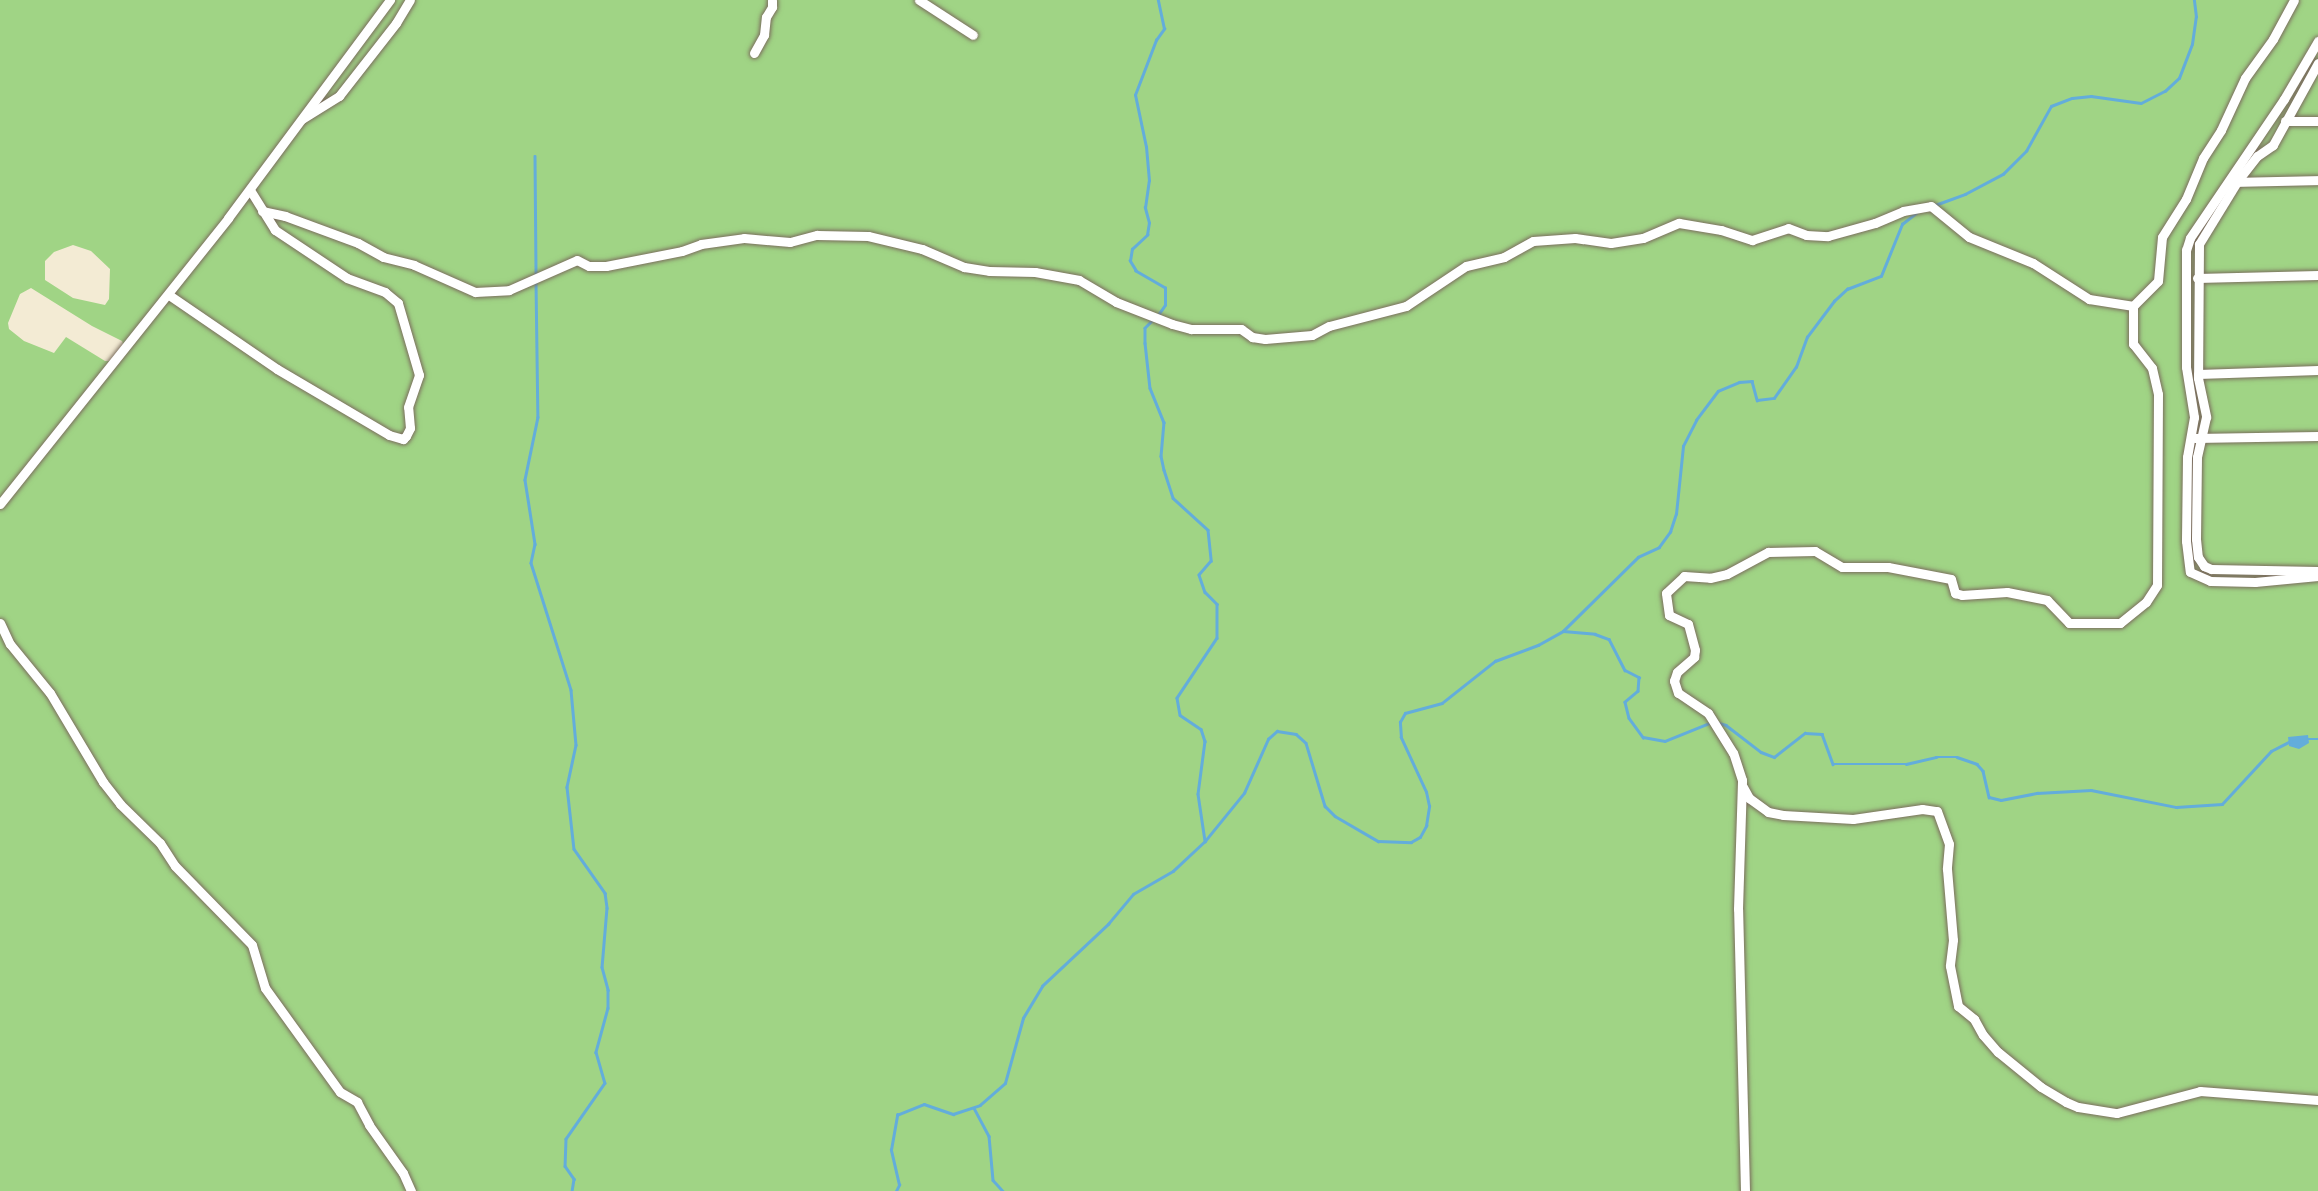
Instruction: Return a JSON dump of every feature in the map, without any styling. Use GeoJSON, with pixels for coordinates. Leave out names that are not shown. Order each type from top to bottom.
{"type":"FeatureCollection","features":[{"type":"Feature","properties":{"kind":"street"},"geometry":{"type":"LineString","coordinates":[[0,504],[169,295],[390,0]]}},
{"type":"Feature","properties":{"kind":"street"},"geometry":{"type":"LineString","coordinates":[[300,120],[339,96],[410,0]]}},
{"type":"Feature","properties":{"kind":"street"},"geometry":{"type":"LineString","coordinates":[[754,53],[764,35],[772,0]]}},
{"type":"Feature","properties":{"kind":"street"},"geometry":{"type":"LineString","coordinates":[[919,0],[973,35]]}},
{"type":"Feature","properties":{"kind":"street"},"geometry":{"type":"LineString","coordinates":[[2294,0],[2273,39],[2245,78],[2221,130],[2203,158],[2186,199],[2162,237],[2158,281],[2133,306],[2133,344],[2152,368],[2158,394],[2155,593],[2120,623],[2069,623],[2047,600],[2007,592],[1962,595],[1955,593],[1951,579],[1888,567],[1842,567],[1815,551],[1768,552],[1727,574],[1710,578],[1684,576],[1666,593],[1667,609],[1672,617],[1688,624],[1695,650],[1694,657],[1677,673],[1674,681],[1678,694],[1708,713],[1733,753],[1742,786],[1749,798],[1768,812],[1783,815],[1853,819],[1922,809],[1937,811],[1949,844],[1947,869],[1953,940],[1950,966],[1958,1006],[1974,1018],[1998,1052],[2041,1087],[2066,1102],[2087,1110],[2117,1113],[2200,1091],[2318,1100]]}},
{"type":"Feature","properties":{"kind":"street"},"geometry":{"type":"LineString","coordinates":[[2318,41],[2220,200],[2199,244],[2198,373],[2206,416],[2187,457],[2186,541],[2188,564],[2194,576],[2210,581],[2255,582],[2318,576]]}},
{"type":"Feature","properties":{"kind":"street"},"geometry":{"type":"LineString","coordinates":[[2232,181],[2257,156],[2273,145],[2316,66],[2304,65]]}},
{"type":"Feature","properties":{"kind":"street"},"geometry":{"type":"LineString","coordinates":[[2285,121],[2318,121]]}},
{"type":"Feature","properties":{"kind":"street"},"geometry":{"type":"LineString","coordinates":[[2232,181],[2318,180]]}},
{"type":"Feature","properties":{"kind":"street"},"geometry":{"type":"LineString","coordinates":[[169,295],[277,369],[389,435],[403,439],[406,436],[411,428],[408,407],[419,375],[398,303],[385,292],[347,278],[281,234],[262,211],[250,190]]}},
{"type":"Feature","properties":{"kind":"street"},"geometry":{"type":"LineString","coordinates":[[2220,200],[2197,225],[2186,250],[2186,367],[2194,417],[2196,539],[2199,557],[2204,566],[2244,572],[2318,571]]}},
{"type":"Feature","properties":{"kind":"street"},"geometry":{"type":"LineString","coordinates":[[262,211],[285,216],[358,243],[383,257],[414,265],[475,292],[509,290],[577,260],[589,265],[606,266],[682,251],[701,244],[744,238],[790,242],[817,234],[869,236],[922,249],[964,267],[989,271],[1035,272],[1079,280],[1116,302],[1172,324],[1191,329],[1241,329],[1252,337],[1265,339],[1312,335],[1329,326],[1406,306],[1466,266],[1504,257],[1516,247],[1537,240],[1575,238],[1611,243],[1643,238],[1679,223],[1721,230],[1752,240],[1788,228],[1806,235],[1828,236],[1903,211],[1931,206],[1969,237],[2033,263],[2089,299],[2133,306]]}},
{"type":"Feature","properties":{"kind":"street"},"geometry":{"type":"LineString","coordinates":[[2197,278],[2318,275]]}},
{"type":"Feature","properties":{"kind":"street"},"geometry":{"type":"LineString","coordinates":[[2198,373],[2318,370]]}},
{"type":"Feature","properties":{"kind":"street"},"geometry":{"type":"LineString","coordinates":[[2195,438],[2318,436]]}},
{"type":"Feature","properties":{"kind":"street"},"geometry":{"type":"LineString","coordinates":[[0,623],[10,644],[50,693],[103,782],[120,804],[160,843],[175,866],[252,945],[265,988],[276,1000],[291,1028],[322,1063],[340,1092],[357,1102],[369,1125],[403,1173],[411,1191]]}},
{"type":"Feature","properties":{"kind":"street"},"geometry":{"type":"LineString","coordinates":[[1742,786],[1738,909],[1745,1191]]}},
{"type":"Feature","properties":{"kind":"green space"},"geometry":{"type":"Polygon","coordinates":[[[0,0],[2318,0],[2318,1191],[0,1191],[0,0]],[[73,245],[54,252],[45,261],[45,280],[73,298],[105,305],[109,299],[110,269],[91,251],[73,245]],[[31,288],[20,294],[8,323],[9,329],[24,341],[54,353],[66,337],[105,361],[111,361],[124,346],[122,341],[92,326],[31,288]]]}},
{"type":"Feature","properties":{"kind":"water"},"geometry":{"type":"Polygon","coordinates":[[[2308,735],[2309,743],[2299,749],[2289,746],[2288,737],[2308,735]]]}},
{"type":"Feature","properties":{"kind":"waterway"},"geometry":{"type":"LineString","coordinates":[[1158,0],[1164,29],[1156,40],[1135,95],[1146,147],[1149,181],[1145,208],[1149,223],[1147,235],[1132,249],[1130,261],[1136,271],[1165,288],[1165,305],[1158,315]]}},
{"type":"Feature","properties":{"kind":"waterway"},"geometry":{"type":"LineString","coordinates":[[1935,205],[1965,194],[2003,174],[2026,151],[2051,106],[2072,98],[2091,96],[2141,103],[2165,91],[2179,78],[2192,44],[2196,17],[2194,0]]}},
{"type":"Feature","properties":{"kind":"waterway"},"geometry":{"type":"LineString","coordinates":[[535,156],[536,275]]}},
{"type":"Feature","properties":{"kind":"waterway"},"geometry":{"type":"LineString","coordinates":[[896,1191],[899,1185],[891,1150],[897,1115],[924,1104],[953,1114],[980,1105],[1005,1083],[1023,1018],[1042,986],[1108,924],[1133,894],[1173,871],[1205,841],[1244,793],[1268,739],[1277,731],[1296,734],[1306,743],[1325,806],[1335,816],[1378,841],[1411,842],[1420,837],[1426,826],[1429,806],[1426,792],[1401,738],[1400,722],[1405,713],[1442,703],[1495,661],[1538,645],[1563,631],[1638,557],[1659,547],[1670,532],[1676,514],[1683,446],[1696,420],[1718,391],[1739,382],[1752,381],[1757,400],[1774,398],[1796,367],[1807,337],[1834,301],[1847,289],[1881,276],[1902,224],[1916,213]]}},
{"type":"Feature","properties":{"kind":"waterway"},"geometry":{"type":"LineString","coordinates":[[536,282],[538,417],[525,480],[535,544],[531,563],[571,690],[576,745],[567,787],[574,849],[605,893],[607,908],[602,967],[608,990],[608,1008],[596,1052],[605,1083],[566,1139],[565,1166],[574,1179],[572,1191]]}},
{"type":"Feature","properties":{"kind":"waterway"},"geometry":{"type":"LineString","coordinates":[[1153,320],[1145,328],[1145,343],[1150,388],[1164,422],[1161,456],[1164,470],[1173,498],[1208,530],[1211,561],[1199,575],[1205,592],[1217,604],[1217,638],[1177,698],[1180,715],[1201,729],[1205,741],[1198,794],[1205,841]]}},
{"type":"Feature","properties":{"kind":"waterway"},"geometry":{"type":"LineString","coordinates":[[1563,631],[1595,634],[1609,639],[1625,670],[1639,677],[1638,691],[1625,702],[1629,718],[1643,737],[1665,741],[1712,722]]}},
{"type":"Feature","properties":{"kind":"waterway"},"geometry":{"type":"LineString","coordinates":[[1719,723],[1726,725],[1761,752],[1774,757],[1805,733],[1822,734],[1833,764],[1906,764],[1936,757],[1957,757],[1977,764],[1983,771],[1989,797],[2001,800],[2037,793],[2091,790],[2176,807],[2222,804],[2271,751],[2291,741]]}},
{"type":"Feature","properties":{"kind":"waterway"},"geometry":{"type":"LineString","coordinates":[[2308,739],[2318,739]]}},
{"type":"Feature","properties":{"kind":"waterway"},"geometry":{"type":"LineString","coordinates":[[974,1108],[989,1136],[993,1180],[1003,1191]]}}]}
